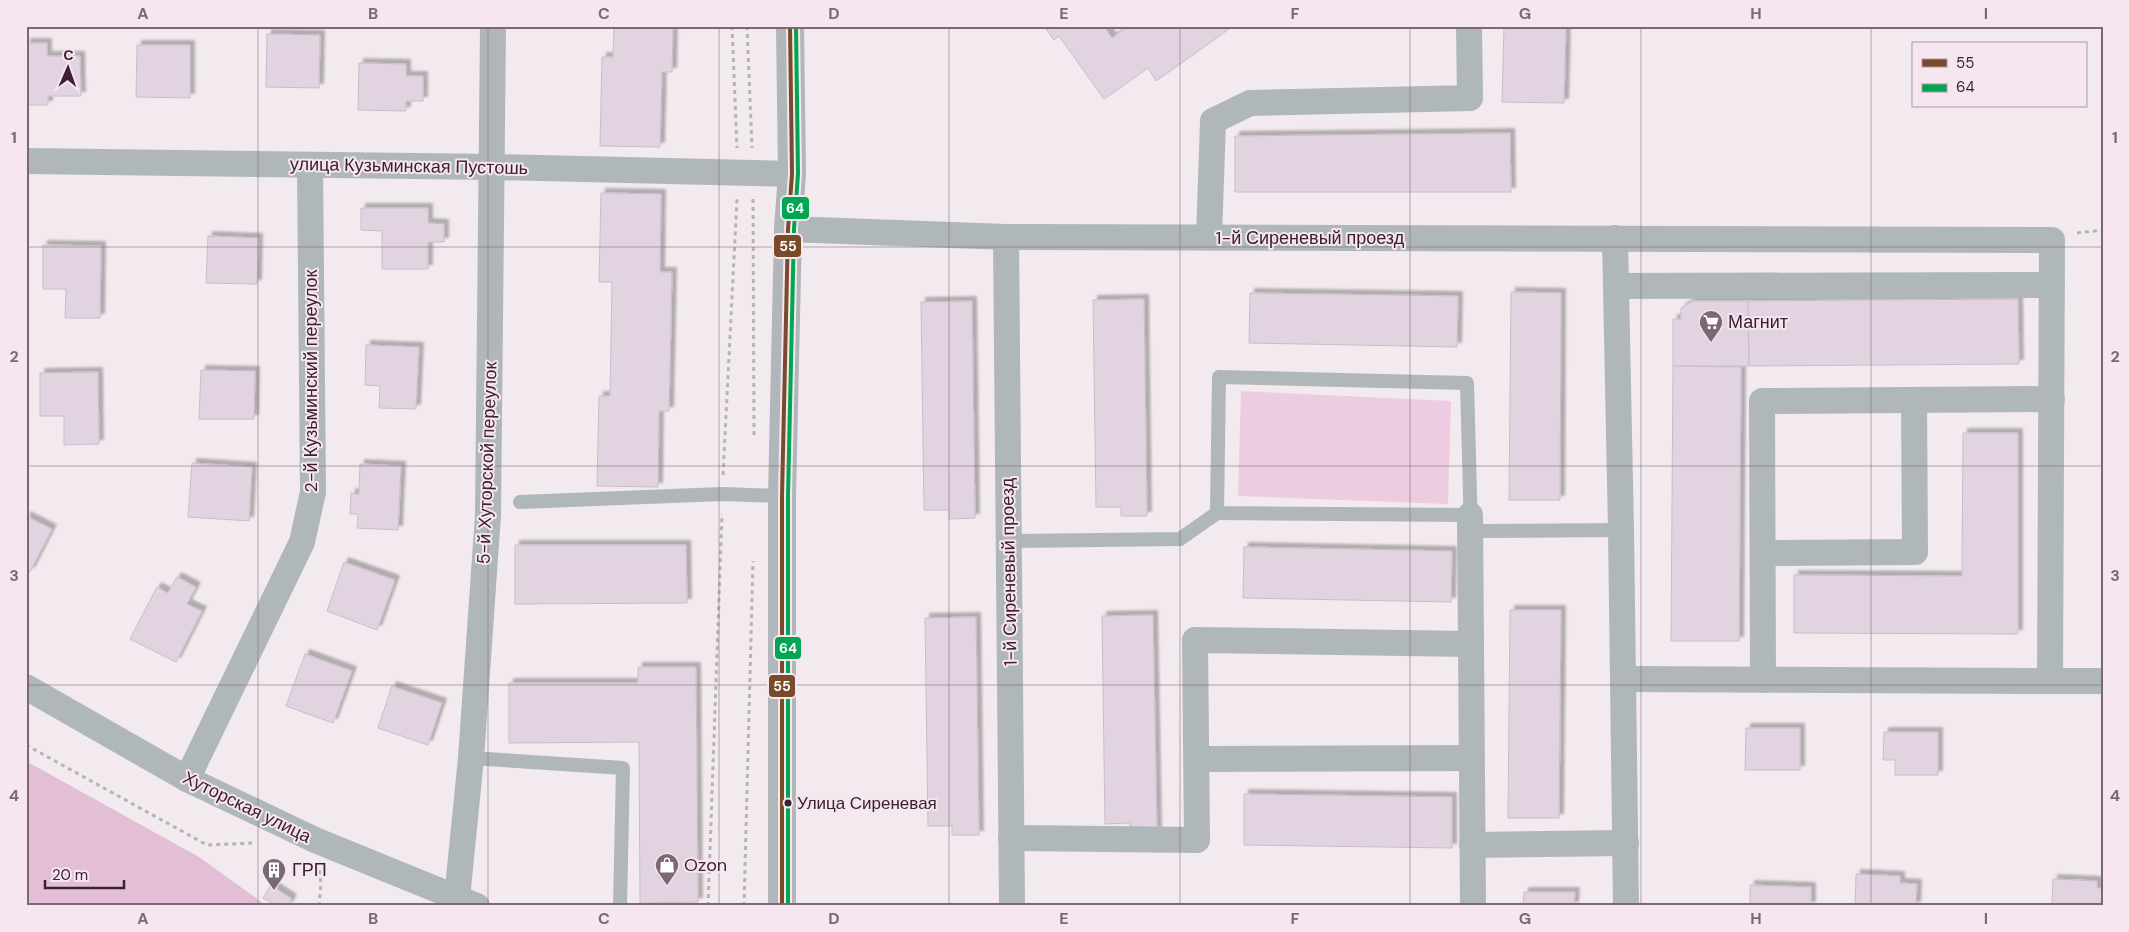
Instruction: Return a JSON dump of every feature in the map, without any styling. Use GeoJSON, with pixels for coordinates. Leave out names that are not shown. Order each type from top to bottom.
{"type":"FeatureCollection","features":[{"type":"Feature","properties":{"kind":"street","name":"5-й Хуторской переулок"},"geometry":{"type":"LineString","coordinates":[[467,902],[471,758],[488,515],[494,26]]}},
{"type":"Feature","properties":{"kind":"street"},"geometry":{"type":"LineString","coordinates":[[782,906],[782,496],[788,229],[792,174],[790,26]]}},
{"type":"Feature","properties":{"kind":"street"},"geometry":{"type":"LineString","coordinates":[[1209,238],[1213,121],[1250,103],[1470,98],[1469,26]]}},
{"type":"Feature","properties":{"kind":"street","name":"улица Кузьминская Пустошь"},"geometry":{"type":"LineString","coordinates":[[26,161],[493,167],[792,174]]}},
{"type":"Feature","properties":{"kind":"street","name":"2-й Кузьминский переулок"},"geometry":{"type":"LineString","coordinates":[[187,779],[302,542],[313,492],[310,165]]}},
{"type":"Feature","properties":{"kind":"street","name":"1-й Сиреневый проезд"},"geometry":{"type":"LineString","coordinates":[[788,229],[1006,237],[2052,240],[2052,284]]}},
{"type":"Feature","properties":{"kind":"street","name":"1-й Сиреневый проезд"},"geometry":{"type":"LineString","coordinates":[[1006,237],[1012,906]]}},
{"type":"Feature","properties":{"kind":"street"},"geometry":{"type":"LineString","coordinates":[[1615,238],[1622,530],[1626,906]]}},
{"type":"Feature","properties":{"kind":"street"},"geometry":{"type":"LineString","coordinates":[[1616,286],[2052,284],[2050,681]]}},
{"type":"Feature","properties":{"kind":"street"},"geometry":{"type":"LineString","coordinates":[[1763,680],[1762,401],[2052,399]]}},
{"type":"Feature","properties":{"kind":"street"},"geometry":{"type":"LineString","coordinates":[[1763,553],[1915,552],[1914,400]]}},
{"type":"Feature","properties":{"kind":"street"},"geometry":{"type":"LineString","coordinates":[[1470,515],[1473,906]]}},
{"type":"Feature","properties":{"kind":"street"},"geometry":{"type":"LineString","coordinates":[[1011,838],[1197,840],[1195,640],[1471,644]]}},
{"type":"Feature","properties":{"kind":"street"},"geometry":{"type":"LineString","coordinates":[[1624,679],[2103,681]]}},
{"type":"Feature","properties":{"kind":"street","name":"Хуторская улица"},"geometry":{"type":"LineString","coordinates":[[26,687],[187,779],[315,840],[467,902]]}},
{"type":"Feature","properties":{"kind":"street"},"geometry":{"type":"LineString","coordinates":[[1197,759],[1472,758]]}},
{"type":"Feature","properties":{"kind":"street"},"geometry":{"type":"LineString","coordinates":[[1472,845],[1626,843]]}},
{"type":"Feature","properties":{"kind":"lane"},"geometry":{"type":"LineString","coordinates":[[1217,513],[1219,377],[1467,383],[1471,531],[1622,530]]}},
{"type":"Feature","properties":{"kind":"lane"},"geometry":{"type":"LineString","coordinates":[[520,502],[722,494],[782,496]]}},
{"type":"Feature","properties":{"kind":"lane"},"geometry":{"type":"LineString","coordinates":[[1008,540],[1180,539],[1217,513],[1470,515]]}},
{"type":"Feature","properties":{"kind":"lane"},"geometry":{"type":"LineString","coordinates":[[471,758],[623,768],[620,906]]}},
{"type":"Feature","properties":{"kind":"path"},"geometry":{"type":"LineString","coordinates":[[708,906],[722,494],[746,173],[732,26]]}},
{"type":"Feature","properties":{"kind":"path"},"geometry":{"type":"LineString","coordinates":[[746,26],[746,173],[754,437]]}},
{"type":"Feature","properties":{"kind":"path"},"geometry":{"type":"LineString","coordinates":[[744,906],[753,556]]}},
{"type":"Feature","properties":{"kind":"path"},"geometry":{"type":"LineString","coordinates":[[26,745],[207,845],[256,843]]}},
{"type":"Feature","properties":{"kind":"path"},"geometry":{"type":"LineString","coordinates":[[315,840],[321,884],[319,906]]}},
{"type":"Feature","properties":{"kind":"shaded area"},"geometry":{"type":"Polygon","coordinates":[[[1241,391],[1451,401],[1448,504],[1238,496],[1241,391]]]}},
{"type":"Feature","properties":{"kind":"shaded area"},"geometry":{"type":"Polygon","coordinates":[[[26,761],[199,857],[267,906],[26,906],[26,761]]]}},
{"type":"Feature","properties":{"kind":"building"},"geometry":{"type":"Polygon","coordinates":[[[614,26],[673,26],[672,72],[662,72],[660,147],[600,146],[602,57],[613,57],[614,26]]]}},
{"type":"Feature","properties":{"kind":"building"},"geometry":{"type":"Polygon","coordinates":[[[1044,26],[1104,26],[1112,38],[1128,26],[1233,26],[1156,81],[1148,68],[1104,99],[1059,36],[1054,40],[1044,26]]]}},
{"type":"Feature","properties":{"kind":"building"},"geometry":{"type":"Polygon","coordinates":[[[1504,26],[1566,26],[1564,103],[1502,102],[1504,26]]]}},
{"type":"Feature","properties":{"kind":"building"},"geometry":{"type":"Polygon","coordinates":[[[267,34],[320,35],[319,88],[266,87],[267,34]]]}},
{"type":"Feature","properties":{"kind":"building"},"geometry":{"type":"Polygon","coordinates":[[[26,43],[47,43],[47,56],[80,56],[81,96],[48,96],[48,105],[26,105],[26,43]]]}},
{"type":"Feature","properties":{"kind":"building"},"geometry":{"type":"Polygon","coordinates":[[[137,45],[190,45],[190,98],[136,97],[137,45]]]}},
{"type":"Feature","properties":{"kind":"building"},"geometry":{"type":"Polygon","coordinates":[[[359,63],[406,64],[406,76],[423,76],[423,101],[406,101],[406,111],[358,110],[359,63]]]}},
{"type":"Feature","properties":{"kind":"building"},"geometry":{"type":"Polygon","coordinates":[[[1510,133],[1511,192],[1235,192],[1235,136],[1510,133]]]}},
{"type":"Feature","properties":{"kind":"building"},"geometry":{"type":"Polygon","coordinates":[[[601,193],[661,194],[660,272],[672,272],[669,411],[659,411],[658,487],[597,486],[599,396],[610,396],[612,282],[599,282],[601,193]]]}},
{"type":"Feature","properties":{"kind":"building"},"geometry":{"type":"Polygon","coordinates":[[[361,208],[428,208],[428,223],[444,224],[444,242],[428,242],[428,269],[382,269],[382,231],[361,230],[361,208]]]}},
{"type":"Feature","properties":{"kind":"building"},"geometry":{"type":"Polygon","coordinates":[[[208,236],[258,238],[257,284],[206,283],[208,236]]]}},
{"type":"Feature","properties":{"kind":"building"},"geometry":{"type":"Polygon","coordinates":[[[43,245],[101,246],[100,318],[65,318],[66,289],[43,289],[43,245]]]}},
{"type":"Feature","properties":{"kind":"building"},"geometry":{"type":"Polygon","coordinates":[[[1511,292],[1561,293],[1560,500],[1509,500],[1511,292]]]}},
{"type":"Feature","properties":{"kind":"building"},"geometry":{"type":"Polygon","coordinates":[[[1250,293],[1458,296],[1457,347],[1249,343],[1250,293]]]}},
{"type":"Feature","properties":{"kind":"building"},"geometry":{"type":"Polygon","coordinates":[[[1144,299],[1147,516],[1121,516],[1121,507],[1096,507],[1093,300],[1144,299]]]}},
{"type":"Feature","properties":{"kind":"building"},"geometry":{"type":"Polygon","coordinates":[[[2018,299],[2019,364],[1749,366],[1748,301],[2018,299]]]}},
{"type":"Feature","properties":{"kind":"building"},"geometry":{"type":"Polygon","coordinates":[[[972,301],[975,518],[949,519],[949,510],[924,510],[921,302],[972,301]]]}},
{"type":"Feature","properties":{"kind":"building","name":"Магнит"},"geometry":{"type":"Polygon","coordinates":[[[1693,301],[1748,301],[1749,366],[1673,366],[1673,319],[1681,319],[1681,308],[1693,301]]]}},
{"type":"Feature","properties":{"kind":"building"},"geometry":{"type":"Polygon","coordinates":[[[366,345],[419,347],[416,409],[379,408],[380,386],[365,385],[366,345]]]}},
{"type":"Feature","properties":{"kind":"building"},"geometry":{"type":"Polygon","coordinates":[[[1673,366],[1741,367],[1739,641],[1671,641],[1673,366]]]}},
{"type":"Feature","properties":{"kind":"building"},"geometry":{"type":"Polygon","coordinates":[[[201,370],[255,371],[254,419],[199,419],[201,370]]]}},
{"type":"Feature","properties":{"kind":"building"},"geometry":{"type":"Polygon","coordinates":[[[98,372],[99,444],[64,445],[64,416],[40,416],[40,373],[98,372]]]}},
{"type":"Feature","properties":{"kind":"building"},"geometry":{"type":"Polygon","coordinates":[[[1963,433],[2018,433],[2018,634],[1794,633],[1794,575],[1962,576],[1963,433]]]}},
{"type":"Feature","properties":{"kind":"building"},"geometry":{"type":"Polygon","coordinates":[[[192,463],[252,467],[249,521],[188,517],[192,463]]]}},
{"type":"Feature","properties":{"kind":"building"},"geometry":{"type":"Polygon","coordinates":[[[360,464],[401,466],[398,530],[357,528],[358,514],[350,514],[351,493],[359,494],[360,464]]]}},
{"type":"Feature","properties":{"kind":"building"},"geometry":{"type":"Polygon","coordinates":[[[26,516],[52,529],[30,572],[26,570],[26,516]]]}},
{"type":"Feature","properties":{"kind":"building"},"geometry":{"type":"Polygon","coordinates":[[[515,545],[686,545],[687,603],[515,604],[515,545]]]}},
{"type":"Feature","properties":{"kind":"building"},"geometry":{"type":"Polygon","coordinates":[[[1244,547],[1452,551],[1451,602],[1243,598],[1244,547]]]}},
{"type":"Feature","properties":{"kind":"building"},"geometry":{"type":"Polygon","coordinates":[[[344,562],[395,580],[377,630],[327,611],[344,562]]]}},
{"type":"Feature","properties":{"kind":"building"},"geometry":{"type":"Polygon","coordinates":[[[177,577],[196,587],[187,604],[202,611],[176,662],[130,639],[157,587],[168,593],[177,577]]]}},
{"type":"Feature","properties":{"kind":"building"},"geometry":{"type":"Polygon","coordinates":[[[1510,610],[1561,610],[1559,818],[1508,818],[1510,610]]]}},
{"type":"Feature","properties":{"kind":"building"},"geometry":{"type":"Polygon","coordinates":[[[1153,615],[1157,832],[1130,832],[1130,823],[1105,824],[1102,616],[1153,615]]]}},
{"type":"Feature","properties":{"kind":"building"},"geometry":{"type":"Polygon","coordinates":[[[976,617],[979,835],[952,835],[952,826],[928,826],[925,618],[976,617]]]}},
{"type":"Feature","properties":{"kind":"building"},"geometry":{"type":"Polygon","coordinates":[[[305,654],[352,671],[333,723],[286,706],[305,654]]]}},
{"type":"Feature","properties":{"kind":"building"},"geometry":{"type":"Polygon","coordinates":[[[638,667],[696,667],[698,902],[640,903],[639,742],[509,743],[509,683],[638,683],[638,667]]]}},
{"type":"Feature","properties":{"kind":"building"},"geometry":{"type":"Polygon","coordinates":[[[392,686],[442,703],[428,745],[378,728],[392,686]]]}},
{"type":"Feature","properties":{"kind":"building"},"geometry":{"type":"Polygon","coordinates":[[[1746,728],[1800,728],[1800,770],[1745,770],[1746,728]]]}},
{"type":"Feature","properties":{"kind":"building"},"geometry":{"type":"Polygon","coordinates":[[[1884,732],[1938,732],[1938,775],[1895,775],[1895,760],[1883,760],[1884,732]]]}},
{"type":"Feature","properties":{"kind":"building"},"geometry":{"type":"Polygon","coordinates":[[[1244,794],[1452,797],[1452,848],[1244,845],[1244,794]]]}},
{"type":"Feature","properties":{"kind":"building"},"geometry":{"type":"Polygon","coordinates":[[[1856,874],[1900,876],[1900,883],[1917,884],[1916,906],[1855,906],[1856,874]]]}},
{"type":"Feature","properties":{"kind":"building"},"geometry":{"type":"Polygon","coordinates":[[[2053,879],[2097,881],[2097,888],[2103,888],[2103,906],[2052,906],[2053,879]]]}},
{"type":"Feature","properties":{"kind":"building","name":"ГРП"},"geometry":{"type":"Polygon","coordinates":[[[271,885],[292,899],[288,906],[277,906],[263,898],[271,885]]]}},
{"type":"Feature","properties":{"kind":"building"},"geometry":{"type":"Polygon","coordinates":[[[1750,885],[1811,887],[1811,906],[1750,906],[1750,885]]]}},
{"type":"Feature","properties":{"kind":"building"},"geometry":{"type":"Polygon","coordinates":[[[1524,892],[1575,892],[1574,906],[1523,906],[1524,892]]]}},
{"type":"Feature","properties":{"kind":"transit line","name":"55"},"geometry":{"type":"LineString","coordinates":[[782,906],[782,496],[788,229],[792,174],[790,26]]}},
{"type":"Feature","properties":{"kind":"transit line","name":"64"},"geometry":{"type":"LineString","coordinates":[[788,906],[788,496],[794,229],[798,174],[796,26]]}},
{"type":"Feature","properties":{"kind":"place","name":"Магнит"},"geometry":{"type":"Point","coordinates":[1711,343]}},
{"type":"Feature","properties":{"kind":"place","name":"Улица Сиреневая"},"geometry":{"type":"Point","coordinates":[788,803]}},
{"type":"Feature","properties":{"kind":"place","name":"Ozon"},"geometry":{"type":"Point","coordinates":[667,886]}},
{"type":"Feature","properties":{"kind":"place","name":"ГРП"},"geometry":{"type":"Point","coordinates":[274,891]}}]}
